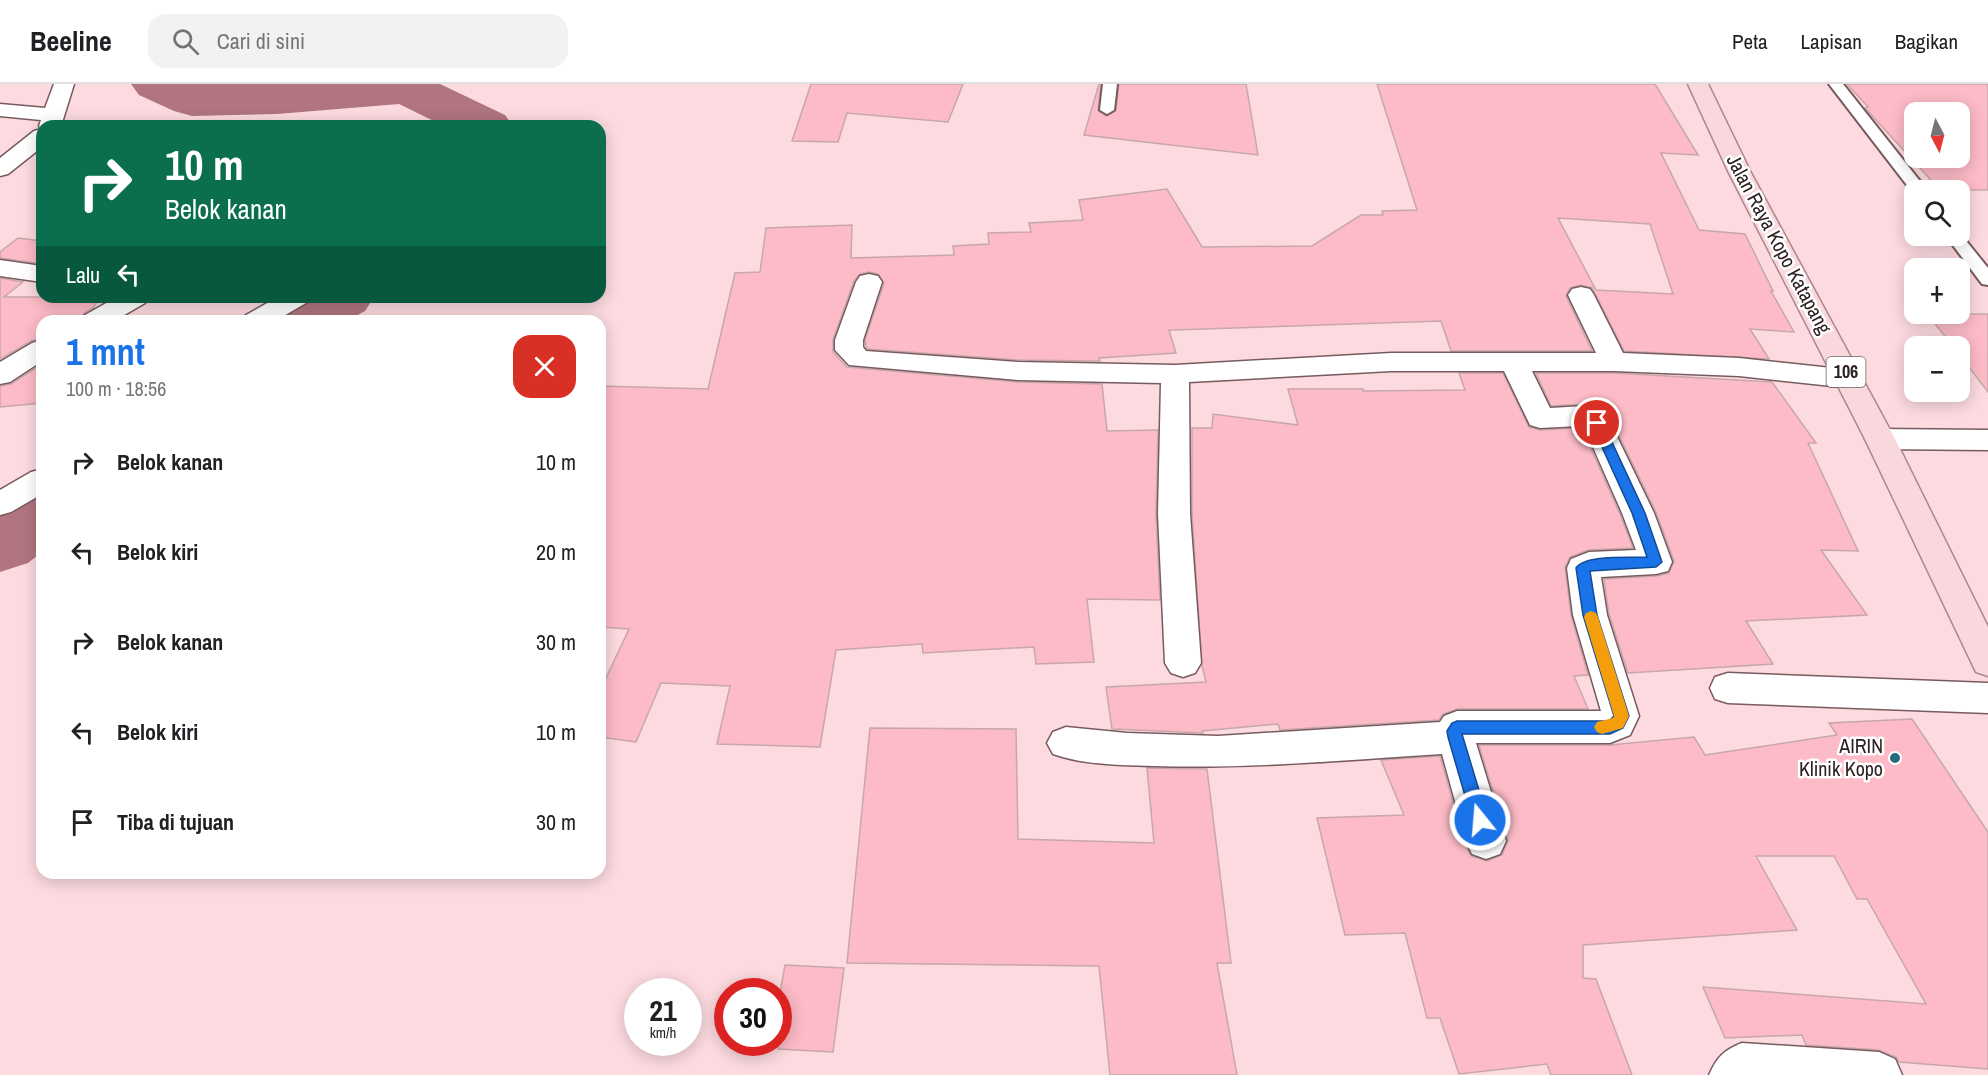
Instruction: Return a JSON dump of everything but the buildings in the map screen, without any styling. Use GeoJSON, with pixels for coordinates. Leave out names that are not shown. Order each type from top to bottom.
{"type":"FeatureCollection","features":[{"type":"Feature","properties":{"kind":"main road","name":"Jalan Raya Kopo Katapang"},"geometry":{"type":"LineString","coordinates":[[1698,84],[1739,171],[1850,379],[1988,662]]}},
{"type":"Feature","properties":{"kind":"street"},"geometry":{"type":"LineString","coordinates":[[49,120],[64,84]]}},
{"type":"Feature","properties":{"kind":"street"},"geometry":{"type":"LineString","coordinates":[[0,110],[36,126]]}},
{"type":"Feature","properties":{"kind":"street"},"geometry":{"type":"LineString","coordinates":[[0,169],[36,138]]}},
{"type":"Feature","properties":{"kind":"street"},"geometry":{"type":"LineString","coordinates":[[0,268],[36,272]]}},
{"type":"Feature","properties":{"kind":"street"},"geometry":{"type":"LineString","coordinates":[[869,282],[849,340],[849,350],[859,359],[1018,371],[1175,374],[1379,363],[1614,362],[1739,367],[1850,379]]}},
{"type":"Feature","properties":{"kind":"street"},"geometry":{"type":"LineString","coordinates":[[1581,295],[1614,362]]}},
{"type":"Feature","properties":{"kind":"street"},"geometry":{"type":"LineString","coordinates":[[104,315],[126,303]]}},
{"type":"Feature","properties":{"kind":"street"},"geometry":{"type":"LineString","coordinates":[[266,315],[286,303]]}},
{"type":"Feature","properties":{"kind":"street"},"geometry":{"type":"LineString","coordinates":[[0,375],[36,353]]}},
{"type":"Feature","properties":{"kind":"street"},"geometry":{"type":"LineString","coordinates":[[1486,841],[1454,731],[1457,727],[1610,727],[1617,724],[1621,716],[1590,615],[1583,568],[1589,565],[1656,562],[1638,513],[1597,423],[1586,416],[1540,418],[1514,362]]}},
{"type":"Feature","properties":{"kind":"street"},"geometry":{"type":"LineString","coordinates":[[1175,374],[1174,514],[1183,663]]}},
{"type":"Feature","properties":{"kind":"street"},"geometry":{"type":"LineString","coordinates":[[1880,439],[1988,440]]}},
{"type":"Feature","properties":{"kind":"street"},"geometry":{"type":"LineString","coordinates":[[0,504],[36,483]]}},
{"type":"Feature","properties":{"kind":"street"},"geometry":{"type":"LineString","coordinates":[[1728,688],[1988,698]]}},
{"type":"Feature","properties":{"kind":"street"},"geometry":{"type":"LineString","coordinates":[[1066,743],[1127,749],[1218,752],[1455,737]]}},
{"type":"Feature","properties":{"kind":"street"},"geometry":{"type":"LineString","coordinates":[[1732,1075],[1742,1065],[1879,1075]]}},
{"type":"Feature","properties":{"kind":"lane"},"geometry":{"type":"LineString","coordinates":[[1107,110],[1110,84]]}},
{"type":"Feature","properties":{"kind":"lane"},"geometry":{"type":"LineString","coordinates":[[1836,84],[1911,180]]}},
{"type":"Feature","properties":{"kind":"lane"},"geometry":{"type":"LineString","coordinates":[[1962,246],[1988,280]]}},
{"type":"Feature","properties":{"kind":"waterway"},"geometry":{"type":"LineString","coordinates":[[157,84],[192,100],[277,98],[407,88],[474,120]]}},
{"type":"Feature","properties":{"kind":"waterway"},"geometry":{"type":"LineString","coordinates":[[309,315],[331,303]]}},
{"type":"Feature","properties":{"kind":"waterway"},"geometry":{"type":"LineString","coordinates":[[0,542],[36,516]]}},
{"type":"Feature","properties":{"kind":"slow traffic"},"geometry":{"type":"LineString","coordinates":[[1591,617],[1621,716],[1617,724],[1602,727]]}},
{"type":"Feature","properties":{"kind":"place","name":"AIRIN Klinik Kopo"},"geometry":{"type":"Point","coordinates":[1895,758]}},
{"type":"Feature","properties":{"kind":"route"},"geometry":{"type":"LineString","coordinates":[[1480,820],[1455,737],[1454,731],[1457,727],[1610,727],[1617,724],[1621,716],[1590,615],[1583,568],[1589,565],[1656,562],[1638,513],[1597,423]]}}]}
